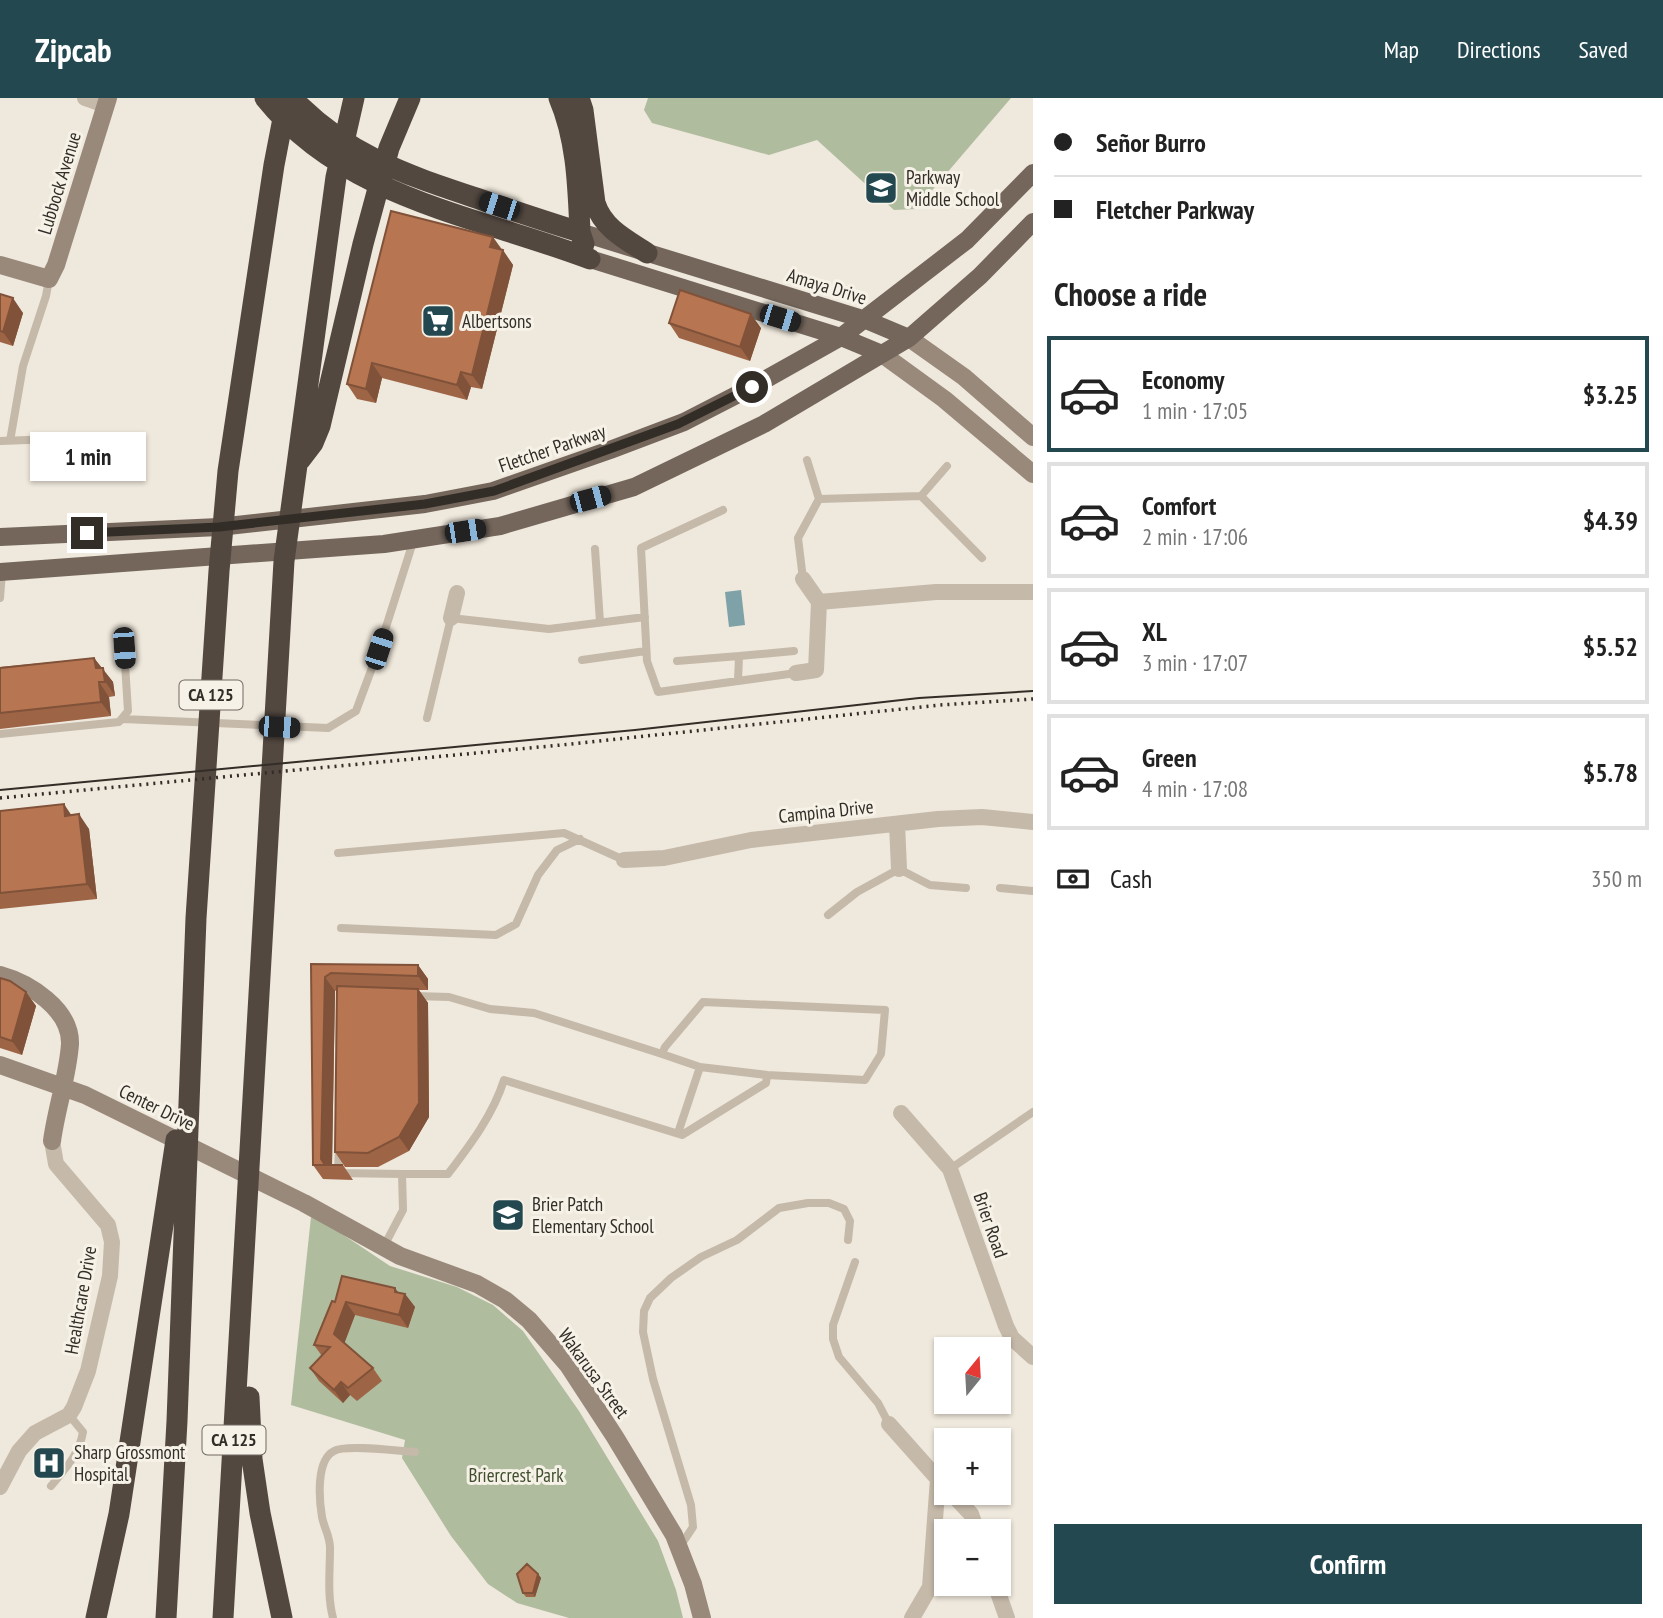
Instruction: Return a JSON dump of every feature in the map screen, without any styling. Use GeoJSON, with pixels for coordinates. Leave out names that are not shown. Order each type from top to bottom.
{"type":"FeatureCollection","features":[{"type":"Feature","properties":{"kind":"highway"},"geometry":{"type":"LineString","coordinates":[[265,98],[318,149],[348,169],[390,191],[590,259]]}},
{"type":"Feature","properties":{"kind":"highway"},"geometry":{"type":"LineString","coordinates":[[262,245],[264,142],[272,98]]}},
{"type":"Feature","properties":{"kind":"highway"},"geometry":{"type":"LineString","coordinates":[[290,98],[335,137],[371,159],[426,182],[580,232]]}},
{"type":"Feature","properties":{"kind":"highway","name":"CA 125"},"geometry":{"type":"LineString","coordinates":[[166,1608],[177,1421],[196,918],[219,571],[228,471],[274,165],[290,98]]}},
{"type":"Feature","properties":{"kind":"highway","name":"CA 125"},"geometry":{"type":"LineString","coordinates":[[223,1618],[284,561],[336,177],[354,98]]}},
{"type":"Feature","properties":{"kind":"highway"},"geometry":{"type":"LineString","coordinates":[[296,469],[313,443],[320,426],[366,232],[390,148],[410,98]]}},
{"type":"Feature","properties":{"kind":"highway"},"geometry":{"type":"LineString","coordinates":[[559,98],[573,142],[580,232],[590,259]]}},
{"type":"Feature","properties":{"kind":"highway"},"geometry":{"type":"LineString","coordinates":[[579,98],[583,110],[595,203],[600,217],[616,233],[647,253]]}},
{"type":"Feature","properties":{"kind":"highway"},"geometry":{"type":"LineString","coordinates":[[110,1618],[107,1594],[190,1052]]}},
{"type":"Feature","properties":{"kind":"highway"},"geometry":{"type":"LineString","coordinates":[[243,1286],[252,1459],[260,1513],[282,1618]]}},
{"type":"Feature","properties":{"kind":"highway"},"geometry":{"type":"LineString","coordinates":[[260,1513],[267,1618]]}},
{"type":"Feature","properties":{"kind":"highway"},"geometry":{"type":"LineString","coordinates":[[96,1618],[107,1594]]}},
{"type":"Feature","properties":{"kind":"main road","name":"Fletcher Parkway"},"geometry":{"type":"LineString","coordinates":[[0,537],[219,527],[425,504],[494,491],[678,424],[752,387],[841,337],[967,240],[1033,173]]}},
{"type":"Feature","properties":{"kind":"main road"},"geometry":{"type":"LineString","coordinates":[[1,572],[384,544],[500,526],[634,487],[764,424],[909,338],[980,276],[1033,222]]}},
{"type":"Feature","properties":{"kind":"main road","name":"Amaya Drive"},"geometry":{"type":"LineString","coordinates":[[580,232],[866,320],[909,338]]}},
{"type":"Feature","properties":{"kind":"main road"},"geometry":{"type":"LineString","coordinates":[[590,259],[841,337],[882,354]]}},
{"type":"Feature","properties":{"kind":"street"},"geometry":{"type":"LineString","coordinates":[[85,98],[107,101]]}},
{"type":"Feature","properties":{"kind":"street","name":"Lubbock Avenue"},"geometry":{"type":"LineString","coordinates":[[49,279],[56,265],[107,101]]}},
{"type":"Feature","properties":{"kind":"street"},"geometry":{"type":"LineString","coordinates":[[0,265],[49,279]]}},
{"type":"Feature","properties":{"kind":"street","name":"Amaya Drive"},"geometry":{"type":"LineString","coordinates":[[909,338],[964,377],[1033,437]]}},
{"type":"Feature","properties":{"kind":"street"},"geometry":{"type":"LineString","coordinates":[[882,354],[944,399],[1033,474]]}},
{"type":"Feature","properties":{"kind":"street"},"geometry":{"type":"LineString","coordinates":[[796,673],[817,670],[819,602],[803,579]]}},
{"type":"Feature","properties":{"kind":"street"},"geometry":{"type":"LineString","coordinates":[[819,602],[936,592],[1033,592]]}},
{"type":"Feature","properties":{"kind":"street"},"geometry":{"type":"LineString","coordinates":[[451,618],[457,593]]}},
{"type":"Feature","properties":{"kind":"street","name":"Campina Drive"},"geometry":{"type":"LineString","coordinates":[[624,860],[664,858],[751,840],[897,824],[982,817],[1033,822]]}},
{"type":"Feature","properties":{"kind":"street"},"geometry":{"type":"LineString","coordinates":[[897,824],[899,869]]}},
{"type":"Feature","properties":{"kind":"street","name":"Healthcare Drive"},"geometry":{"type":"LineString","coordinates":[[0,975],[12,978],[44,997],[63,1019],[70,1041],[52,1141],[56,1164],[108,1225],[112,1242],[110,1276],[88,1371],[69,1415]]}},
{"type":"Feature","properties":{"kind":"street","name":"Center Drive"},"geometry":{"type":"LineString","coordinates":[[0,1065],[62,1085],[291,1197]]}},
{"type":"Feature","properties":{"kind":"street","name":"Brier Road"},"geometry":{"type":"LineString","coordinates":[[901,1112],[950,1169],[1006,1326],[1012,1338],[1033,1357]]}},
{"type":"Feature","properties":{"kind":"street","name":"Wakarusa Street"},"geometry":{"type":"LineString","coordinates":[[291,1197],[400,1256],[477,1284],[505,1300],[528,1320],[568,1365],[674,1535],[693,1584],[702,1618]]}},
{"type":"Feature","properties":{"kind":"street"},"geometry":{"type":"LineString","coordinates":[[0,1487],[19,1451],[35,1433],[69,1415]]}},
{"type":"Feature","properties":{"kind":"street"},"geometry":{"type":"LineString","coordinates":[[889,1423],[934,1475]]}},
{"type":"Feature","properties":{"kind":"street"},"geometry":{"type":"LineString","coordinates":[[912,1618],[930,1587],[940,1505]]}},
{"type":"Feature","properties":{"kind":"street"},"geometry":{"type":"LineString","coordinates":[[962,1505],[973,1519]]}},
{"type":"Feature","properties":{"kind":"street"},"geometry":{"type":"LineString","coordinates":[[999,1596],[1007,1618]]}},
{"type":"Feature","properties":{"kind":"lane"},"geometry":{"type":"LineString","coordinates":[[10,441],[23,366],[49,279]]}},
{"type":"Feature","properties":{"kind":"lane"},"geometry":{"type":"LineString","coordinates":[[0,441],[56,439]]}},
{"type":"Feature","properties":{"kind":"lane"},"geometry":{"type":"LineString","coordinates":[[803,579],[798,538],[818,499],[807,460]]}},
{"type":"Feature","properties":{"kind":"lane"},"geometry":{"type":"LineString","coordinates":[[818,499],[920,496],[947,466]]}},
{"type":"Feature","properties":{"kind":"lane"},"geometry":{"type":"LineString","coordinates":[[920,496],[982,558]]}},
{"type":"Feature","properties":{"kind":"lane"},"geometry":{"type":"LineString","coordinates":[[723,510],[641,548],[647,661],[658,692],[796,673]]}},
{"type":"Feature","properties":{"kind":"lane"},"geometry":{"type":"LineString","coordinates":[[123,719],[328,728],[356,710],[379,649],[414,539]]}},
{"type":"Feature","properties":{"kind":"lane"},"geometry":{"type":"LineString","coordinates":[[595,550],[600,622]]}},
{"type":"Feature","properties":{"kind":"lane"},"geometry":{"type":"LineString","coordinates":[[0,598],[1,572]]}},
{"type":"Feature","properties":{"kind":"lane"},"geometry":{"type":"LineString","coordinates":[[427,718],[451,618],[549,629],[645,617]]}},
{"type":"Feature","properties":{"kind":"lane"},"geometry":{"type":"LineString","coordinates":[[0,734],[119,722],[128,711],[124,648]]}},
{"type":"Feature","properties":{"kind":"lane"},"geometry":{"type":"LineString","coordinates":[[677,661],[794,650]]}},
{"type":"Feature","properties":{"kind":"lane"},"geometry":{"type":"LineString","coordinates":[[582,660],[646,651]]}},
{"type":"Feature","properties":{"kind":"lane"},"geometry":{"type":"LineString","coordinates":[[738,681],[739,656]]}},
{"type":"Feature","properties":{"kind":"lane"},"geometry":{"type":"LineString","coordinates":[[338,853],[564,833],[624,860]]}},
{"type":"Feature","properties":{"kind":"lane"},"geometry":{"type":"LineString","coordinates":[[341,928],[496,935],[516,924],[538,875],[557,850],[580,839]]}},
{"type":"Feature","properties":{"kind":"lane"},"geometry":{"type":"LineString","coordinates":[[828,915],[857,892],[899,869],[930,885],[966,888]]}},
{"type":"Feature","properties":{"kind":"lane"},"geometry":{"type":"LineString","coordinates":[[1000,888],[1033,891]]}},
{"type":"Feature","properties":{"kind":"lane"},"geometry":{"type":"LineString","coordinates":[[403,996],[449,997],[490,1009],[534,1013],[700,1067],[767,1075],[864,1080],[881,1054],[885,1010],[702,1002],[662,1054]]}},
{"type":"Feature","properties":{"kind":"lane"},"geometry":{"type":"LineString","coordinates":[[678,1133],[700,1067]]}},
{"type":"Feature","properties":{"kind":"lane"},"geometry":{"type":"LineString","coordinates":[[339,1132],[338,1173],[448,1174],[474,1141],[500,1093],[504,1080],[682,1135],[766,1083],[767,1075]]}},
{"type":"Feature","properties":{"kind":"lane"},"geometry":{"type":"LineString","coordinates":[[950,1169],[1033,1112]]}},
{"type":"Feature","properties":{"kind":"lane"},"geometry":{"type":"LineString","coordinates":[[383,1248],[403,1210],[402,1174]]}},
{"type":"Feature","properties":{"kind":"lane"},"geometry":{"type":"LineString","coordinates":[[679,1548],[693,1527],[691,1505],[653,1379],[643,1332],[644,1311],[650,1298],[671,1278],[701,1257],[737,1240],[779,1208],[829,1203],[844,1209],[850,1221],[848,1240]]}},
{"type":"Feature","properties":{"kind":"lane"},"geometry":{"type":"LineString","coordinates":[[855,1262],[833,1325],[833,1339],[839,1357],[878,1403],[889,1423]]}},
{"type":"Feature","properties":{"kind":"lane"},"geometry":{"type":"LineString","coordinates":[[51,1486],[76,1456],[82,1439],[83,1432],[69,1415]]}},
{"type":"Feature","properties":{"kind":"lane"},"geometry":{"type":"LineString","coordinates":[[333,1618],[328,1585],[330,1546],[321,1500],[322,1466],[326,1457],[342,1448],[415,1452]]}},
{"type":"Feature","properties":{"kind":"green space"},"geometry":{"type":"Polygon","coordinates":[[[648,98],[1011,98],[916,209],[894,210],[817,140],[769,155],[652,123],[644,110],[648,98]]]}},
{"type":"Feature","properties":{"kind":"green space","name":"Briercrest Park"},"geometry":{"type":"Polygon","coordinates":[[[311,1217],[330,1226],[390,1266],[457,1287],[493,1305],[523,1331],[579,1411],[658,1541],[683,1618],[569,1618],[517,1603],[488,1584],[451,1536],[402,1458],[405,1440],[291,1405],[311,1217]]]}},
{"type":"Feature","properties":{"kind":"water"},"geometry":{"type":"Polygon","coordinates":[[[741,590],[745,625],[729,627],[725,592],[741,590]]]}},
{"type":"Feature","properties":{"kind":"building","name":"Albertsons"},"geometry":{"type":"Polygon","coordinates":[[[391,211],[493,237],[490,247],[503,250],[472,375],[461,372],[457,385],[372,363],[366,389],[347,384],[391,211]]]}},
{"type":"Feature","properties":{"kind":"building"},"geometry":{"type":"Polygon","coordinates":[[[680,290],[751,314],[740,347],[669,323],[680,290]]]}},
{"type":"Feature","properties":{"kind":"building"},"geometry":{"type":"Polygon","coordinates":[[[0,294],[13,298],[3,332],[0,331],[0,294]]]}},
{"type":"Feature","properties":{"kind":"building"},"geometry":{"type":"Polygon","coordinates":[[[94,658],[96,668],[103,668],[105,682],[99,682],[101,702],[0,713],[0,668],[94,658]]]}},
{"type":"Feature","properties":{"kind":"building"},"geometry":{"type":"Polygon","coordinates":[[[64,804],[65,816],[79,814],[87,884],[0,893],[0,811],[64,804]]]}},
{"type":"Feature","properties":{"kind":"building"},"geometry":{"type":"Polygon","coordinates":[[[311,964],[418,965],[418,976],[331,973],[325,977],[321,1159],[325,1165],[313,1165],[311,964]]]}},
{"type":"Feature","properties":{"kind":"building"},"geometry":{"type":"Polygon","coordinates":[[[0,978],[26,992],[12,1041],[0,1037],[0,978]]]}},
{"type":"Feature","properties":{"kind":"building"},"geometry":{"type":"Polygon","coordinates":[[[337,986],[418,989],[419,1103],[399,1137],[368,1153],[335,1152],[337,986]]]}},
{"type":"Feature","properties":{"kind":"building"},"geometry":{"type":"Polygon","coordinates":[[[342,1276],[395,1288],[395,1292],[405,1294],[399,1315],[346,1302],[334,1334],[373,1368],[348,1388],[341,1382],[334,1390],[310,1368],[330,1347],[314,1345],[332,1301],[335,1302],[342,1276]]]}},
{"type":"Feature","properties":{"kind":"building"},"geometry":{"type":"Polygon","coordinates":[[[527,1564],[538,1574],[533,1593],[523,1593],[517,1574],[527,1564]]]}},
{"type":"Feature","properties":{"kind":"tram line"},"geometry":{"type":"LineString","coordinates":[[0,790],[635,730],[919,698],[1033,691]]}},
{"type":"Feature","properties":{"kind":"railway"},"geometry":{"type":"LineString","coordinates":[[0,798],[561,745],[940,705],[1033,699]]}},
{"type":"Feature","properties":{"kind":"place","name":"Parkway Middle School"},"geometry":{"type":"Point","coordinates":[881,188]}},
{"type":"Feature","properties":{"kind":"place","name":"Albertsons"},"geometry":{"type":"Point","coordinates":[438,321]}},
{"type":"Feature","properties":{"kind":"place","name":"Brier Patch Elementary School"},"geometry":{"type":"Point","coordinates":[508,1215]}},
{"type":"Feature","properties":{"kind":"place","name":"Sharp Grossmont Hospital"},"geometry":{"type":"Point","coordinates":[49,1463]}},
{"type":"Feature","properties":{"kind":"route"},"geometry":{"type":"LineString","coordinates":[[87,533],[219,527],[425,504],[494,491],[678,424],[752,387]]}}]}
